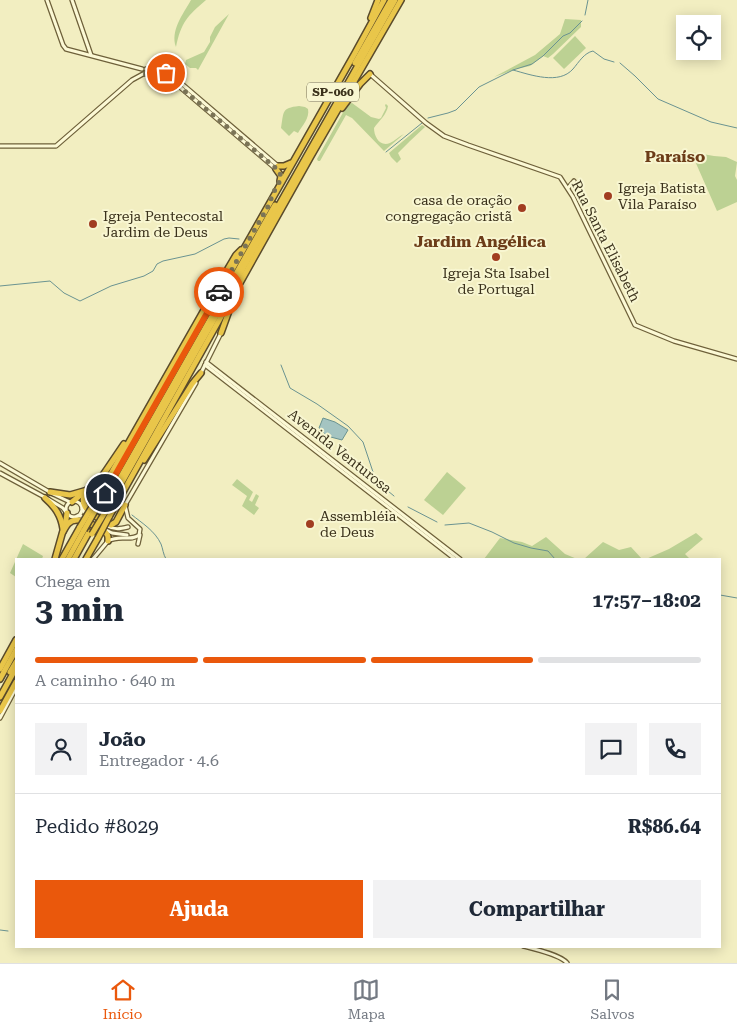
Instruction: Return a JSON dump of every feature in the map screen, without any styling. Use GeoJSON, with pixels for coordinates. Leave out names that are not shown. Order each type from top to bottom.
{"type":"FeatureCollection","features":[{"type":"Feature","properties":{"kind":"highway"},"geometry":{"type":"LineString","coordinates":[[355,53],[378,0]]}},
{"type":"Feature","properties":{"kind":"highway"},"geometry":{"type":"LineString","coordinates":[[355,53],[384,0]]}},
{"type":"Feature","properties":{"kind":"highway","name":"SP-060"},"geometry":{"type":"LineString","coordinates":[[98,510],[395,0]]}},
{"type":"Feature","properties":{"kind":"highway","name":"SP-060"},"geometry":{"type":"LineString","coordinates":[[87,558],[400,0]]}},
{"type":"Feature","properties":{"kind":"highway","name":"SP-060"},"geometry":{"type":"LineString","coordinates":[[98,510],[389,2]]}},
{"type":"Feature","properties":{"kind":"highway","name":"SP-060"},"geometry":{"type":"LineString","coordinates":[[74,558],[98,510],[355,53]]}},
{"type":"Feature","properties":{"kind":"highway"},"geometry":{"type":"LineString","coordinates":[[335,116],[370,74]]}},
{"type":"Feature","properties":{"kind":"highway"},"geometry":{"type":"LineString","coordinates":[[270,203],[272,195],[281,179],[277,167],[290,164],[303,144]]}},
{"type":"Feature","properties":{"kind":"highway"},"geometry":{"type":"LineString","coordinates":[[63,558],[87,531],[141,421],[236,255],[244,248]]}},
{"type":"Feature","properties":{"kind":"highway"},"geometry":{"type":"LineString","coordinates":[[221,333],[234,294]]}},
{"type":"Feature","properties":{"kind":"highway"},"geometry":{"type":"LineString","coordinates":[[126,485],[137,472],[196,377],[201,372]]}},
{"type":"Feature","properties":{"kind":"highway"},"geometry":{"type":"LineString","coordinates":[[71,502],[100,478],[141,421]]}},
{"type":"Feature","properties":{"kind":"highway"},"geometry":{"type":"LineString","coordinates":[[87,490],[83,498],[86,509],[112,525],[116,522],[125,506]]}},
{"type":"Feature","properties":{"kind":"highway"},"geometry":{"type":"LineString","coordinates":[[50,492],[70,495],[87,490]]}},
{"type":"Feature","properties":{"kind":"highway"},"geometry":{"type":"LineString","coordinates":[[45,498],[58,513],[63,532]]}},
{"type":"Feature","properties":{"kind":"highway"},"geometry":{"type":"LineString","coordinates":[[55,558],[67,512]]}},
{"type":"Feature","properties":{"kind":"highway"},"geometry":{"type":"LineString","coordinates":[[63,532],[69,523],[80,520],[104,531],[107,534],[108,541]]}},
{"type":"Feature","properties":{"kind":"highway","name":"SP-060"},"geometry":{"type":"LineString","coordinates":[[69,558],[87,531]]}},
{"type":"Feature","properties":{"kind":"highway","name":"SP-060"},"geometry":{"type":"LineString","coordinates":[[78,558],[87,531]]}},
{"type":"Feature","properties":{"kind":"highway"},"geometry":{"type":"LineString","coordinates":[[0,669],[15,642]]}},
{"type":"Feature","properties":{"kind":"highway"},"geometry":{"type":"LineString","coordinates":[[0,679],[15,652]]}},
{"type":"Feature","properties":{"kind":"highway"},"geometry":{"type":"LineString","coordinates":[[0,690],[15,664]]}},
{"type":"Feature","properties":{"kind":"highway"},"geometry":{"type":"LineString","coordinates":[[0,697],[15,670]]}},
{"type":"Feature","properties":{"kind":"highway"},"geometry":{"type":"LineString","coordinates":[[0,711],[15,684]]}},
{"type":"Feature","properties":{"kind":"street"},"geometry":{"type":"LineString","coordinates":[[47,0],[66,49],[144,71],[163,72],[175,78],[277,167]]}},
{"type":"Feature","properties":{"kind":"street"},"geometry":{"type":"LineString","coordinates":[[72,0],[91,55]]}},
{"type":"Feature","properties":{"kind":"street"},"geometry":{"type":"LineString","coordinates":[[0,146],[56,146],[144,71]]}},
{"type":"Feature","properties":{"kind":"street","name":"Rua Santa Elisabeth"},"geometry":{"type":"LineString","coordinates":[[370,74],[432,128],[444,136],[560,177],[568,189],[636,326],[737,360]]}},
{"type":"Feature","properties":{"kind":"street"},"geometry":{"type":"LineString","coordinates":[[568,189],[574,181]]}},
{"type":"Feature","properties":{"kind":"street","name":"Rua Santa Elisabeth"},"geometry":{"type":"LineString","coordinates":[[628,321],[631,316]]}},
{"type":"Feature","properties":{"kind":"street"},"geometry":{"type":"LineString","coordinates":[[138,544],[139,528],[128,518],[125,506],[221,333]]}},
{"type":"Feature","properties":{"kind":"street","name":"Avenida Venturosa"},"geometry":{"type":"LineString","coordinates":[[206,363],[455,558]]}},
{"type":"Feature","properties":{"kind":"street","name":"Avenida Venturosa"},"geometry":{"type":"LineString","coordinates":[[206,363],[459,558]]}},
{"type":"Feature","properties":{"kind":"street"},"geometry":{"type":"LineString","coordinates":[[0,464],[50,492],[71,502],[78,503],[86,513],[113,528],[122,529],[134,525]]}},
{"type":"Feature","properties":{"kind":"street"},"geometry":{"type":"LineString","coordinates":[[0,473],[63,508],[71,516],[80,516],[112,533],[128,536],[133,539],[140,533]]}},
{"type":"Feature","properties":{"kind":"street"},"geometry":{"type":"LineString","coordinates":[[67,512],[67,506],[71,502]]}},
{"type":"Feature","properties":{"kind":"street"},"geometry":{"type":"LineString","coordinates":[[77,516],[82,508]]}},
{"type":"Feature","properties":{"kind":"street"},"geometry":{"type":"LineString","coordinates":[[128,526],[126,530],[128,536]]}},
{"type":"Feature","properties":{"kind":"street"},"geometry":{"type":"LineString","coordinates":[[94,558],[108,541],[117,537],[128,536]]}},
{"type":"Feature","properties":{"kind":"street"},"geometry":{"type":"LineString","coordinates":[[0,718],[15,690]]}},
{"type":"Feature","properties":{"kind":"street"},"geometry":{"type":"LineString","coordinates":[[531,948],[566,961]]}},
{"type":"Feature","properties":{"kind":"green space"},"geometry":{"type":"Polygon","coordinates":[[[191,0],[206,0],[186,20],[176,47],[176,29],[191,0]]]}},
{"type":"Feature","properties":{"kind":"green space"},"geometry":{"type":"Polygon","coordinates":[[[229,14],[198,70],[190,68],[185,64],[186,60],[204,52],[215,27],[229,14]]]}},
{"type":"Feature","properties":{"kind":"green space"},"geometry":{"type":"Polygon","coordinates":[[[565,19],[581,20],[581,27],[553,54],[548,58],[543,56],[530,66],[494,77],[535,55],[560,34],[565,19]]]}},
{"type":"Feature","properties":{"kind":"green space"},"geometry":{"type":"Polygon","coordinates":[[[575,36],[586,48],[564,69],[553,58],[575,36]]]}},
{"type":"Feature","properties":{"kind":"green space"},"geometry":{"type":"Polygon","coordinates":[[[352,103],[371,117],[379,119],[386,108],[385,105],[388,106],[384,115],[374,128],[376,138],[383,144],[390,143],[404,134],[384,151],[352,118],[346,115],[320,161],[318,161],[317,159],[345,109],[352,103]]]}},
{"type":"Feature","properties":{"kind":"green space"},"geometry":{"type":"Polygon","coordinates":[[[299,106],[308,109],[308,116],[298,133],[294,131],[289,136],[281,128],[284,112],[289,108],[299,106]]]}},
{"type":"Feature","properties":{"kind":"green space"},"geometry":{"type":"Polygon","coordinates":[[[422,125],[425,127],[398,153],[401,159],[397,163],[389,153],[422,125]]]}},
{"type":"Feature","properties":{"kind":"green space"},"geometry":{"type":"Polygon","coordinates":[[[691,152],[726,157],[737,162],[735,176],[737,180],[737,202],[717,211],[691,152]]]}},
{"type":"Feature","properties":{"kind":"green space"},"geometry":{"type":"Polygon","coordinates":[[[447,472],[466,488],[443,515],[424,500],[447,472]]]}},
{"type":"Feature","properties":{"kind":"green space"},"geometry":{"type":"Polygon","coordinates":[[[237,479],[253,492],[249,500],[252,502],[256,494],[259,496],[255,505],[259,508],[254,515],[242,506],[247,496],[232,485],[237,479]]]}},
{"type":"Feature","properties":{"kind":"green space"},"geometry":{"type":"Polygon","coordinates":[[[696,533],[703,539],[685,554],[689,558],[648,558],[669,549],[696,533]]]}},
{"type":"Feature","properties":{"kind":"green space"},"geometry":{"type":"Polygon","coordinates":[[[546,537],[565,554],[575,558],[485,558],[500,538],[532,546],[546,537]]]}},
{"type":"Feature","properties":{"kind":"green space"},"geometry":{"type":"Polygon","coordinates":[[[603,542],[619,550],[631,547],[641,558],[585,558],[603,542]]]}},
{"type":"Feature","properties":{"kind":"green space"},"geometry":{"type":"Polygon","coordinates":[[[23,544],[43,556],[42,558],[16,558],[23,544]]]}},
{"type":"Feature","properties":{"kind":"green space"},"geometry":{"type":"Polygon","coordinates":[[[15,562],[15,576],[10,573],[15,562]]]}},
{"type":"Feature","properties":{"kind":"water"},"geometry":{"type":"Polygon","coordinates":[[[323,418],[335,422],[348,430],[342,440],[327,436],[319,428],[323,418]]]}},
{"type":"Feature","properties":{"kind":"waterway"},"geometry":{"type":"LineString","coordinates":[[585,15],[588,0]]}},
{"type":"Feature","properties":{"kind":"waterway"},"geometry":{"type":"LineString","coordinates":[[513,70],[532,64],[582,21]]}},
{"type":"Feature","properties":{"kind":"waterway"},"geometry":{"type":"LineString","coordinates":[[428,118],[456,110],[479,87],[513,70],[544,77],[560,77],[567,74],[584,56],[593,51],[604,59],[614,62]]}},
{"type":"Feature","properties":{"kind":"waterway"},"geometry":{"type":"LineString","coordinates":[[620,63],[658,99],[711,122],[737,128]]}},
{"type":"Feature","properties":{"kind":"waterway"},"geometry":{"type":"LineString","coordinates":[[386,152],[422,123]]}},
{"type":"Feature","properties":{"kind":"waterway"},"geometry":{"type":"LineString","coordinates":[[0,286],[50,281],[64,293],[80,301],[111,286],[144,276],[153,271],[157,264],[163,261],[195,254],[224,239],[239,239]]}},
{"type":"Feature","properties":{"kind":"waterway"},"geometry":{"type":"LineString","coordinates":[[281,365],[290,388],[348,426],[363,442],[376,481],[394,496]]}},
{"type":"Feature","properties":{"kind":"waterway"},"geometry":{"type":"LineString","coordinates":[[408,507],[437,522]]}},
{"type":"Feature","properties":{"kind":"waterway"},"geometry":{"type":"LineString","coordinates":[[132,515],[155,535],[161,544],[166,558]]}},
{"type":"Feature","properties":{"kind":"waterway"},"geometry":{"type":"LineString","coordinates":[[445,525],[469,523],[514,543],[548,551],[554,558]]}},
{"type":"Feature","properties":{"kind":"waterway"},"geometry":{"type":"LineString","coordinates":[[721,595],[737,598]]}},
{"type":"Feature","properties":{"kind":"waterway"},"geometry":{"type":"LineString","coordinates":[[0,930],[8,931]]}},
{"type":"Feature","properties":{"kind":"way so far"},"geometry":{"type":"LineString","coordinates":[[166,73],[146,69],[147,72],[145,74],[170,79],[278,170],[281,176],[270,203],[219,292]]}},
{"type":"Feature","properties":{"kind":"place","name":"Igreja Batista Vila Paraíso"},"geometry":{"type":"Point","coordinates":[608,196]}},
{"type":"Feature","properties":{"kind":"place","name":"casa de oração congregação cristã"},"geometry":{"type":"Point","coordinates":[522,208]}},
{"type":"Feature","properties":{"kind":"place","name":"Igreja Pentecostal Jardim de Deus"},"geometry":{"type":"Point","coordinates":[93,224]}},
{"type":"Feature","properties":{"kind":"place","name":"Igreja Sta Isabel de Portugal"},"geometry":{"type":"Point","coordinates":[496,257]}},
{"type":"Feature","properties":{"kind":"place","name":"Assembléia de Deus"},"geometry":{"type":"Point","coordinates":[310,524]}},
{"type":"Feature","properties":{"kind":"district","name":"Paraíso"},"geometry":{"type":"Point","coordinates":[675,156]}},
{"type":"Feature","properties":{"kind":"district","name":"Jardim Angélica"},"geometry":{"type":"Point","coordinates":[480,241]}},
{"type":"Feature","properties":{"kind":"route"},"geometry":{"type":"LineString","coordinates":[[105,493],[219,292]]}}]}
